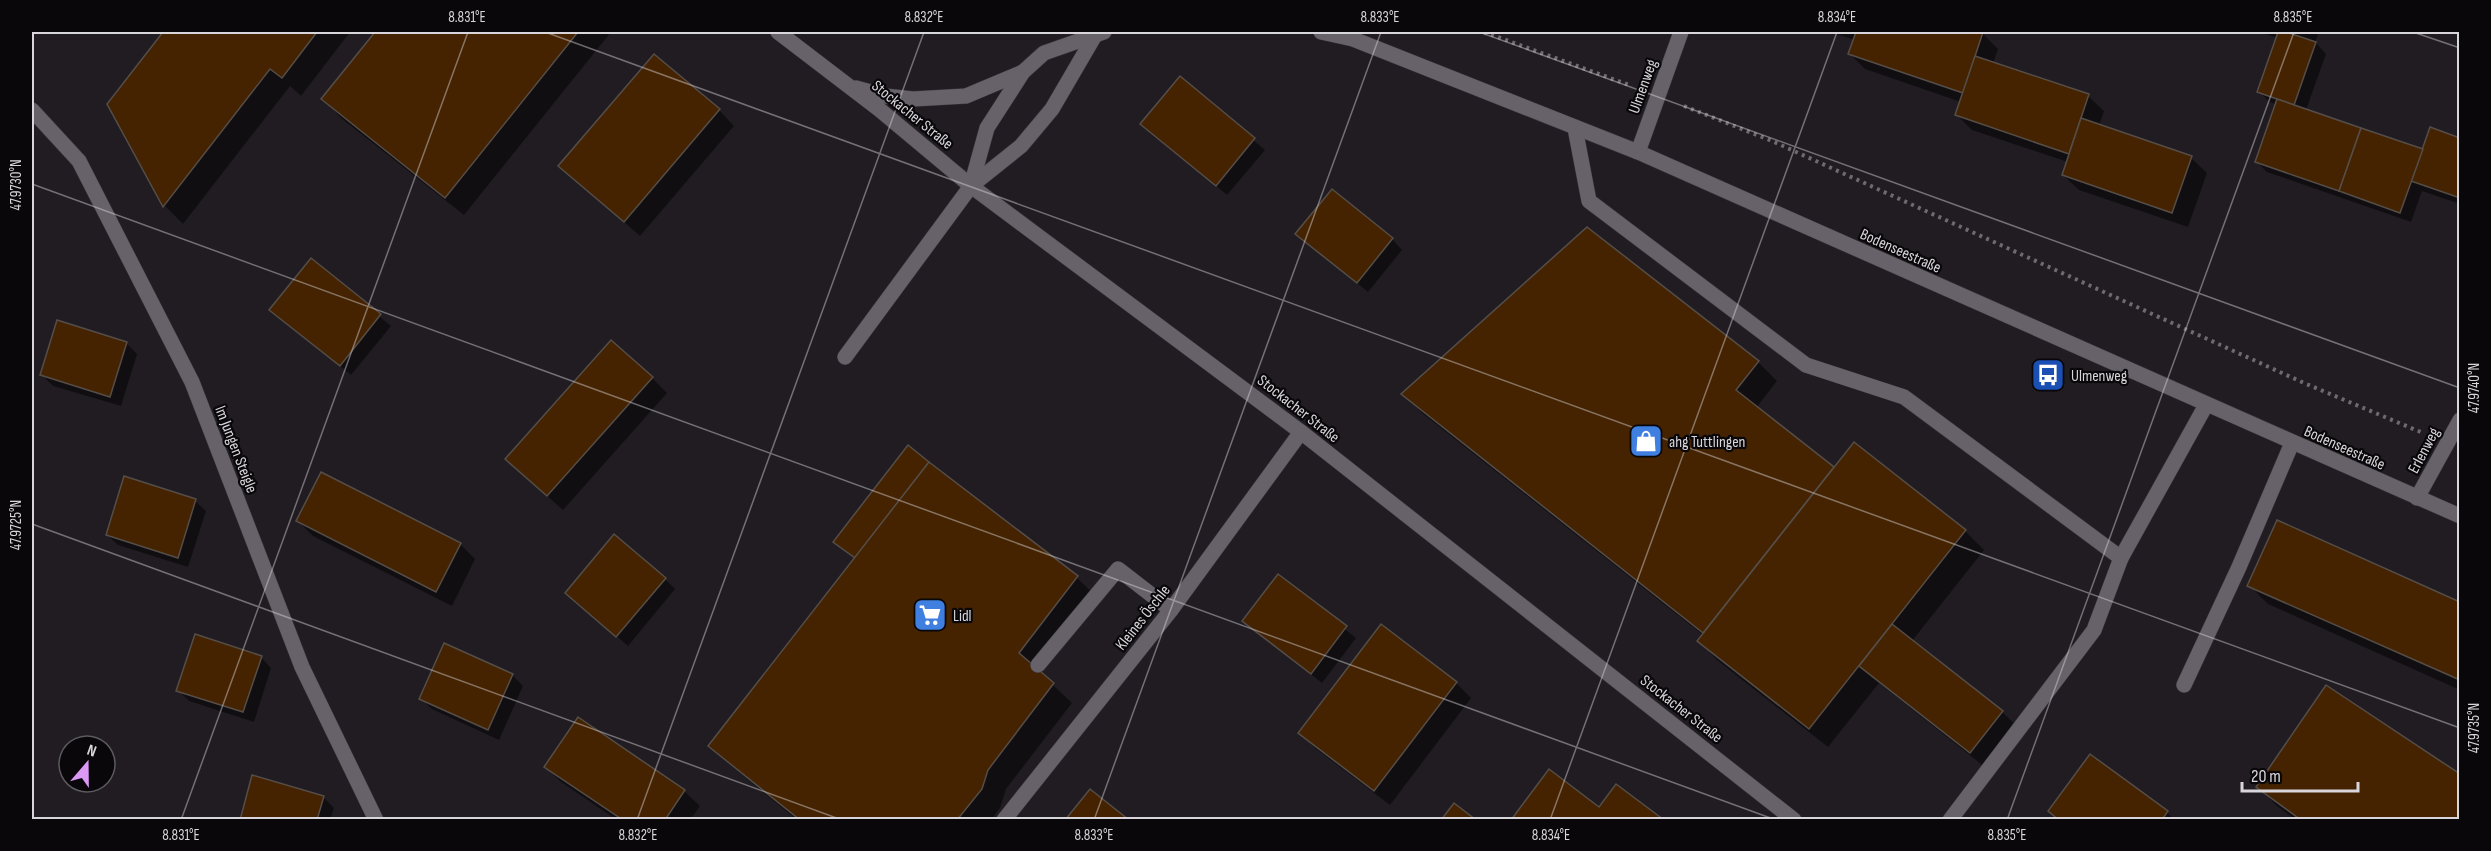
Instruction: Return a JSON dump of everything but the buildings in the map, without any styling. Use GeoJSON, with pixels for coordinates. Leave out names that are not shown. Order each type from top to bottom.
{"type":"FeatureCollection","features":[{"type":"Feature","properties":{"kind":"street","name":"Stockacher Straße"},"geometry":{"type":"LineString","coordinates":[[778,32],[851,87],[971,186],[1301,432],[1794,819]]}},
{"type":"Feature","properties":{"kind":"street","name":"Bodenseestraße"},"geometry":{"type":"LineString","coordinates":[[1321,32],[1353,39],[1638,152],[2460,516]]}},
{"type":"Feature","properties":{"kind":"street","name":"Ulmenweg"},"geometry":{"type":"LineString","coordinates":[[1638,152],[1681,32]]}},
{"type":"Feature","properties":{"kind":"street"},"geometry":{"type":"LineString","coordinates":[[971,186],[987,128],[1023,72],[1044,53],[1099,34]]}},
{"type":"Feature","properties":{"kind":"street"},"geometry":{"type":"LineString","coordinates":[[845,357],[971,186],[1021,146],[1052,109],[1099,34]]}},
{"type":"Feature","properties":{"kind":"street"},"geometry":{"type":"LineString","coordinates":[[851,87],[885,96],[913,99],[966,96],[1023,72]]}},
{"type":"Feature","properties":{"kind":"street","name":"Im Jungen Steigle"},"geometry":{"type":"LineString","coordinates":[[32,110],[79,161],[192,382],[302,667],[376,819]]}},
{"type":"Feature","properties":{"kind":"street"},"geometry":{"type":"LineString","coordinates":[[1575,128],[1588,201],[1806,365],[1904,397],[2121,558]]}},
{"type":"Feature","properties":{"kind":"street"},"geometry":{"type":"LineString","coordinates":[[1950,819],[2094,630],[2121,558],[2206,405]]}},
{"type":"Feature","properties":{"kind":"street","name":"Erlenweg"},"geometry":{"type":"LineString","coordinates":[[2417,498],[2460,420]]}},
{"type":"Feature","properties":{"kind":"street","name":"Kleines Öschle"},"geometry":{"type":"LineString","coordinates":[[1004,819],[1171,610],[1301,432]]}},
{"type":"Feature","properties":{"kind":"street"},"geometry":{"type":"LineString","coordinates":[[2184,685],[2239,567],[2292,443]]}},
{"type":"Feature","properties":{"kind":"street"},"geometry":{"type":"LineString","coordinates":[[1038,664],[1118,569],[1171,610]]}},
{"type":"Feature","properties":{"kind":"path"},"geometry":{"type":"LineString","coordinates":[[1484,32],[1658,95],[1772,141],[2304,383],[2447,443]]}},
{"type":"Feature","properties":{"kind":"place","name":"Ulmenweg"},"geometry":{"type":"Point","coordinates":[2048,375]}},
{"type":"Feature","properties":{"kind":"place","name":"ahg Tuttlingen"},"geometry":{"type":"Point","coordinates":[1646,441]}},
{"type":"Feature","properties":{"kind":"place","name":"Lidl"},"geometry":{"type":"Point","coordinates":[930,615]}}]}
